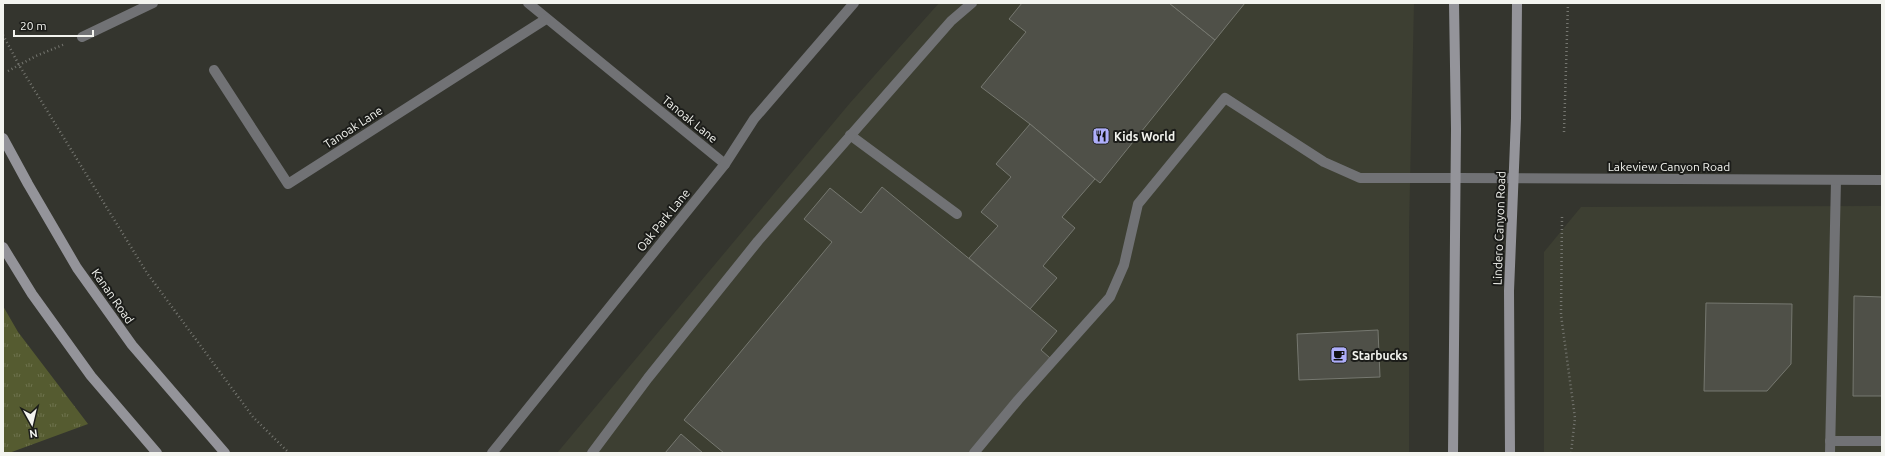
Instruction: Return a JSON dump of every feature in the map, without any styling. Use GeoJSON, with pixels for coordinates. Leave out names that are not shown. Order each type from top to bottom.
{"type":"FeatureCollection","features":[{"type":"Feature","properties":{"kind":"main road"},"geometry":{"type":"LineString","coordinates":[[1453,453],[1456,178],[1454,3]]}},
{"type":"Feature","properties":{"kind":"main road","name":"Lindero Canyon Road"},"geometry":{"type":"LineString","coordinates":[[1510,453],[1509,291],[1516,118],[1517,3]]}},
{"type":"Feature","properties":{"kind":"main road","name":"Kanan Road"},"geometry":{"type":"LineString","coordinates":[[3,138],[77,268],[132,345],[225,453]]}},
{"type":"Feature","properties":{"kind":"main road"},"geometry":{"type":"LineString","coordinates":[[3,247],[32,294],[91,376],[157,453]]}},
{"type":"Feature","properties":{"kind":"street"},"geometry":{"type":"LineString","coordinates":[[82,37],[153,3]]}},
{"type":"Feature","properties":{"kind":"street","name":"Tanoak Lane"},"geometry":{"type":"LineString","coordinates":[[528,3],[725,164]]}},
{"type":"Feature","properties":{"kind":"street","name":"Oak Park Lane"},"geometry":{"type":"LineString","coordinates":[[492,453],[725,164],[754,119],[854,3]]}},
{"type":"Feature","properties":{"kind":"street"},"geometry":{"type":"LineString","coordinates":[[592,453],[648,378],[758,241],[952,21],[972,3]]}},
{"type":"Feature","properties":{"kind":"street","name":"Tanoak Lane"},"geometry":{"type":"LineString","coordinates":[[214,70],[288,184],[546,19]]}},
{"type":"Feature","properties":{"kind":"street","name":"Lakeview Canyon Road"},"geometry":{"type":"LineString","coordinates":[[974,453],[1018,400],[1110,297],[1124,265],[1138,204],[1225,98],[1324,162],[1360,178],[1882,180]]}},
{"type":"Feature","properties":{"kind":"street"},"geometry":{"type":"LineString","coordinates":[[850,135],[957,214]]}},
{"type":"Feature","properties":{"kind":"street"},"geometry":{"type":"LineString","coordinates":[[1830,453],[1836,180]]}},
{"type":"Feature","properties":{"kind":"street"},"geometry":{"type":"LineString","coordinates":[[1830,441],[1882,441]]}},
{"type":"Feature","properties":{"kind":"path"},"geometry":{"type":"LineString","coordinates":[[1564,132],[1568,3]]}},
{"type":"Feature","properties":{"kind":"path"},"geometry":{"type":"LineString","coordinates":[[3,35],[19,65],[146,273],[253,417],[289,453]]}},
{"type":"Feature","properties":{"kind":"path"},"geometry":{"type":"LineString","coordinates":[[8,71],[36,56],[82,37]]}},
{"type":"Feature","properties":{"kind":"path"},"geometry":{"type":"LineString","coordinates":[[1562,217],[1561,315],[1575,418],[1571,453]]}},
{"type":"Feature","properties":{"kind":"shaded area"},"geometry":{"type":"Polygon","coordinates":[[[939,3],[1414,3],[1409,228],[1409,453],[557,453],[850,103],[939,3]]]}},
{"type":"Feature","properties":{"kind":"shaded area"},"geometry":{"type":"Polygon","coordinates":[[[1882,206],[1882,453],[1544,453],[1544,252],[1581,207],[1882,206]]]}},
{"type":"Feature","properties":{"kind":"green space"},"geometry":{"type":"Polygon","coordinates":[[[3,306],[18,332],[88,424],[9,453],[3,453],[3,306]]]}},
{"type":"Feature","properties":{"kind":"building"},"geometry":{"type":"Polygon","coordinates":[[[1022,3],[1169,3],[1215,40],[1100,183],[1030,124],[981,87],[1026,32],[1009,19],[1022,3]]]}},
{"type":"Feature","properties":{"kind":"building"},"geometry":{"type":"Polygon","coordinates":[[[1169,3],[1245,3],[1215,40],[1169,3]]]}},
{"type":"Feature","properties":{"kind":"building"},"geometry":{"type":"Polygon","coordinates":[[[1030,124],[1095,179],[1062,217],[1075,228],[1043,266],[1057,278],[1030,309],[969,258],[998,226],[981,212],[1011,177],[996,164],[1030,124]]]}},
{"type":"Feature","properties":{"kind":"building"},"geometry":{"type":"Polygon","coordinates":[[[882,187],[1057,331],[1041,350],[1050,358],[971,453],[724,453],[684,420],[832,242],[804,219],[830,188],[861,213],[882,187]]]}},
{"type":"Feature","properties":{"kind":"building"},"geometry":{"type":"Polygon","coordinates":[[[1854,296],[1882,297],[1882,396],[1853,396],[1854,296]]]}},
{"type":"Feature","properties":{"kind":"building"},"geometry":{"type":"Polygon","coordinates":[[[1706,303],[1792,304],[1791,364],[1767,391],[1704,391],[1706,303]]]}},
{"type":"Feature","properties":{"kind":"building","name":"Starbucks"},"geometry":{"type":"Polygon","coordinates":[[[1378,330],[1380,377],[1299,380],[1297,334],[1378,330]]]}},
{"type":"Feature","properties":{"kind":"building"},"geometry":{"type":"Polygon","coordinates":[[[681,434],[703,453],[665,453],[681,434]]]}},
{"type":"Feature","properties":{"kind":"place","name":"Kids World"},"geometry":{"type":"Point","coordinates":[1101,136]}},
{"type":"Feature","properties":{"kind":"place","name":"Starbucks"},"geometry":{"type":"Point","coordinates":[1339,355]}}]}
